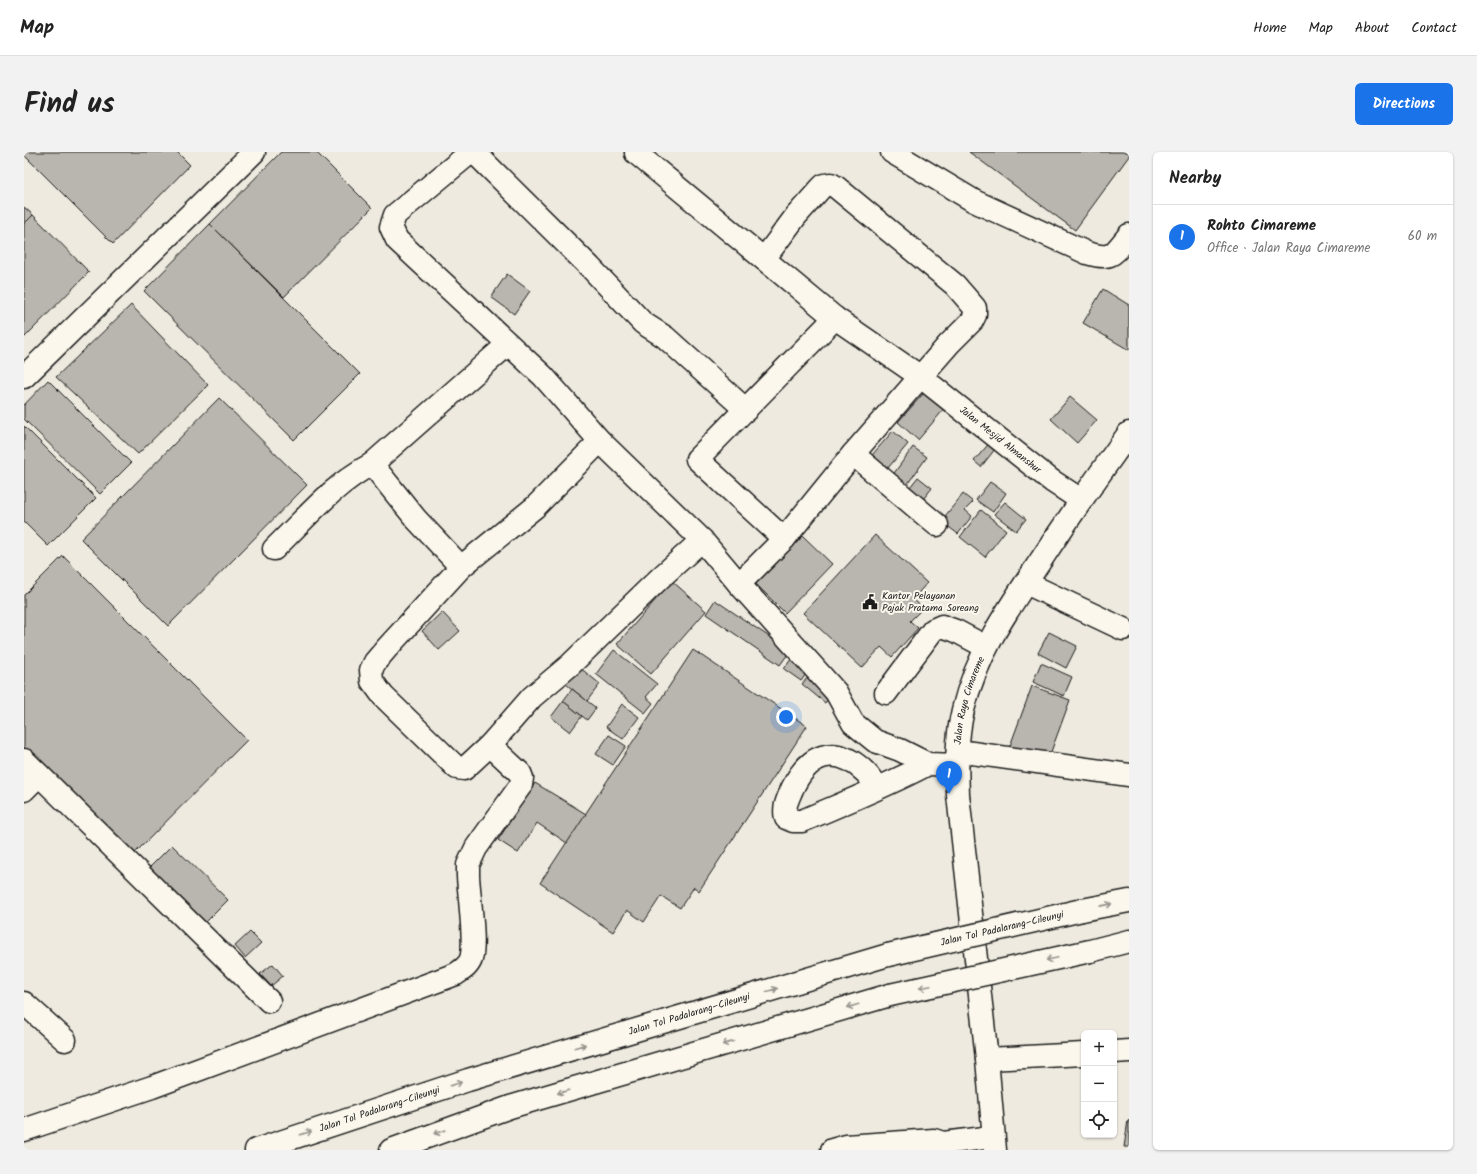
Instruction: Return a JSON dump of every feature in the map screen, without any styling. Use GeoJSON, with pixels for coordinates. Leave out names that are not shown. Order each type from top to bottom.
{"type":"FeatureCollection","features":[{"type":"Feature","properties":{"kind":"main road"},"geometry":{"type":"LineString","coordinates":[[746,410],[665,338],[643,323],[590,267],[473,152],[395,215],[391,227],[397,240],[542,376],[600,441],[702,540],[739,584],[836,692],[853,723],[875,741],[900,750],[928,764]]}},
{"type":"Feature","properties":{"kind":"main road"},"geometry":{"type":"LineString","coordinates":[[892,152],[974,201],[1087,253],[1102,257],[1112,255],[1129,235]]}},
{"type":"Feature","properties":{"kind":"main road","name":"Jalan Mesjid Almanshur"},"geometry":{"type":"LineString","coordinates":[[636,153],[835,318],[921,377],[1052,481],[1081,500]]}},
{"type":"Feature","properties":{"kind":"main road"},"geometry":{"type":"LineString","coordinates":[[24,377],[241,156]]}},
{"type":"Feature","properties":{"kind":"main road"},"geometry":{"type":"LineString","coordinates":[[739,584],[784,539],[853,454],[949,344],[972,322],[975,315],[975,308],[955,285],[831,184],[824,185],[796,216],[764,259]]}},
{"type":"Feature","properties":{"kind":"main road"},"geometry":{"type":"LineString","coordinates":[[784,539],[697,459],[835,318]]}},
{"type":"Feature","properties":{"kind":"main road"},"geometry":{"type":"LineString","coordinates":[[274,549],[342,484],[358,471],[372,464],[508,344]]}},
{"type":"Feature","properties":{"kind":"main road","name":"Jalan Raya Cimareme"},"geometry":{"type":"LineString","coordinates":[[994,1144],[987,1059],[958,795],[957,758],[963,711],[969,688],[986,647],[1081,500],[1129,433]]}},
{"type":"Feature","properties":{"kind":"main road"},"geometry":{"type":"LineString","coordinates":[[600,441],[535,507],[461,567],[375,662],[371,670],[372,681],[383,696],[457,768],[464,769],[490,745],[532,697],[570,665],[660,578],[702,540]]}},
{"type":"Feature","properties":{"kind":"main road"},"geometry":{"type":"LineString","coordinates":[[853,454],[937,525]]}},
{"type":"Feature","properties":{"kind":"main road"},"geometry":{"type":"LineString","coordinates":[[372,464],[416,519],[461,567]]}},
{"type":"Feature","properties":{"kind":"main road"},"geometry":{"type":"LineString","coordinates":[[1026,583],[1123,629]]}},
{"type":"Feature","properties":{"kind":"main road"},"geometry":{"type":"LineString","coordinates":[[886,693],[933,630],[942,626],[956,631],[986,647]]}},
{"type":"Feature","properties":{"kind":"main road"},"geometry":{"type":"LineString","coordinates":[[24,1130],[152,1087],[456,974],[465,969],[471,959],[473,944],[468,865],[481,840],[521,785],[522,781],[520,773],[490,745]]}},
{"type":"Feature","properties":{"kind":"main road"},"geometry":{"type":"LineString","coordinates":[[877,788],[895,781],[928,764],[957,758],[1129,775]]}},
{"type":"Feature","properties":{"kind":"main road"},"geometry":{"type":"LineString","coordinates":[[24,760],[32,782],[269,1001]]}},
{"type":"Feature","properties":{"kind":"main road","name":"Jalan Tol Padalarang–Cileunyi"},"geometry":{"type":"LineString","coordinates":[[256,1150],[468,1080],[888,956],[1129,900]]}},
{"type":"Feature","properties":{"kind":"main road"},"geometry":{"type":"LineString","coordinates":[[391,1150],[510,1107],[890,995],[1129,941]]}},
{"type":"Feature","properties":{"kind":"main road"},"geometry":{"type":"LineString","coordinates":[[24,1003],[65,1040]]}},
{"type":"Feature","properties":{"kind":"main road"},"geometry":{"type":"LineString","coordinates":[[1117,1052],[1129,1051]]}},
{"type":"Feature","properties":{"kind":"main road"},"geometry":{"type":"LineString","coordinates":[[987,1059],[1081,1054]]}},
{"type":"Feature","properties":{"kind":"main road"},"geometry":{"type":"LineString","coordinates":[[832,1150],[846,1146],[934,1140],[946,1146],[994,1144]]}},
{"type":"Feature","properties":{"kind":"building"},"geometry":{"type":"Polygon","coordinates":[[[24,152],[177,152],[190,165],[113,244],[24,155],[24,152]]]}},
{"type":"Feature","properties":{"kind":"building"},"geometry":{"type":"Polygon","coordinates":[[[281,152],[316,152],[372,208],[284,297],[210,224],[281,152]]]}},
{"type":"Feature","properties":{"kind":"building"},"geometry":{"type":"Polygon","coordinates":[[[969,152],[1129,152],[1129,156],[1075,230],[969,152]]]}},
{"type":"Feature","properties":{"kind":"building"},"geometry":{"type":"Polygon","coordinates":[[[24,207],[33,215],[24,224],[24,207]]]}},
{"type":"Feature","properties":{"kind":"building"},"geometry":{"type":"Polygon","coordinates":[[[33,215],[89,272],[24,338],[24,224],[33,215]]]}},
{"type":"Feature","properties":{"kind":"building"},"geometry":{"type":"Polygon","coordinates":[[[210,224],[360,374],[294,440],[144,291],[210,224]]]}},
{"type":"Feature","properties":{"kind":"building"},"geometry":{"type":"Polygon","coordinates":[[[507,274],[530,291],[514,314],[491,297],[507,274]]]}},
{"type":"Feature","properties":{"kind":"building"},"geometry":{"type":"Polygon","coordinates":[[[1103,289],[1129,305],[1129,350],[1083,323],[1103,289]]]}},
{"type":"Feature","properties":{"kind":"building"},"geometry":{"type":"Polygon","coordinates":[[[131,305],[208,385],[138,454],[56,377],[131,305]]]}},
{"type":"Feature","properties":{"kind":"building"},"geometry":{"type":"Polygon","coordinates":[[[48,380],[131,463],[100,494],[24,419],[24,405],[48,380]]]}},
{"type":"Feature","properties":{"kind":"building"},"geometry":{"type":"Polygon","coordinates":[[[931,385],[950,402],[918,440],[898,422],[931,385]]]}},
{"type":"Feature","properties":{"kind":"building"},"geometry":{"type":"Polygon","coordinates":[[[1070,397],[1097,420],[1077,443],[1051,419],[1070,397]]]}},
{"type":"Feature","properties":{"kind":"building"},"geometry":{"type":"Polygon","coordinates":[[[219,398],[307,485],[168,626],[81,539],[219,398]]]}},
{"type":"Feature","properties":{"kind":"building"},"geometry":{"type":"Polygon","coordinates":[[[24,426],[96,498],[48,546],[24,522],[24,426]]]}},
{"type":"Feature","properties":{"kind":"building"},"geometry":{"type":"Polygon","coordinates":[[[893,431],[908,444],[888,468],[872,455],[893,431]]]}},
{"type":"Feature","properties":{"kind":"building"},"geometry":{"type":"Polygon","coordinates":[[[993,439],[999,444],[981,467],[974,461],[993,439]]]}},
{"type":"Feature","properties":{"kind":"building"},"geometry":{"type":"Polygon","coordinates":[[[913,447],[927,457],[906,486],[892,476],[913,447]]]}},
{"type":"Feature","properties":{"kind":"building"},"geometry":{"type":"Polygon","coordinates":[[[918,477],[932,488],[920,503],[906,492],[918,477]]]}},
{"type":"Feature","properties":{"kind":"building"},"geometry":{"type":"Polygon","coordinates":[[[990,482],[1006,493],[993,512],[976,500],[990,482]]]}},
{"type":"Feature","properties":{"kind":"building"},"geometry":{"type":"Polygon","coordinates":[[[963,494],[973,502],[965,510],[972,516],[958,534],[941,521],[963,494]]]}},
{"type":"Feature","properties":{"kind":"building"},"geometry":{"type":"Polygon","coordinates":[[[1005,502],[1026,519],[1016,531],[994,514],[1005,502]]]}},
{"type":"Feature","properties":{"kind":"building"},"geometry":{"type":"Polygon","coordinates":[[[981,510],[1006,530],[985,557],[960,537],[981,510]]]}},
{"type":"Feature","properties":{"kind":"building"},"geometry":{"type":"Polygon","coordinates":[[[875,535],[927,583],[913,599],[923,608],[910,621],[918,628],[892,657],[881,647],[862,668],[803,613],[875,535]]]}},
{"type":"Feature","properties":{"kind":"building"},"geometry":{"type":"Polygon","coordinates":[[[803,536],[832,564],[785,613],[756,584],[803,536]]]}},
{"type":"Feature","properties":{"kind":"building"},"geometry":{"type":"Polygon","coordinates":[[[63,556],[247,740],[132,856],[24,748],[24,595],[63,556]]]}},
{"type":"Feature","properties":{"kind":"building"},"geometry":{"type":"Polygon","coordinates":[[[672,581],[706,611],[651,674],[617,644],[672,581]]]}},
{"type":"Feature","properties":{"kind":"building"},"geometry":{"type":"Polygon","coordinates":[[[715,600],[790,651],[780,665],[706,614],[715,600]]]}},
{"type":"Feature","properties":{"kind":"building"},"geometry":{"type":"Polygon","coordinates":[[[442,612],[460,631],[439,650],[422,631],[442,612]]]}},
{"type":"Feature","properties":{"kind":"building"},"geometry":{"type":"Polygon","coordinates":[[[1049,632],[1077,646],[1066,668],[1038,653],[1049,632]]]}},
{"type":"Feature","properties":{"kind":"building"},"geometry":{"type":"Polygon","coordinates":[[[614,650],[657,684],[646,697],[653,703],[645,713],[596,674],[614,650]]]}},
{"type":"Feature","properties":{"kind":"building"},"geometry":{"type":"Polygon","coordinates":[[[693,650],[807,726],[699,891],[694,887],[680,908],[661,896],[644,922],[627,910],[613,932],[540,883],[693,650]]]}},
{"type":"Feature","properties":{"kind":"building"},"geometry":{"type":"Polygon","coordinates":[[[794,655],[811,667],[801,681],[784,669],[794,655]]]}},
{"type":"Feature","properties":{"kind":"building"},"geometry":{"type":"Polygon","coordinates":[[[1041,663],[1072,677],[1064,696],[1033,682],[1041,663]]]}},
{"type":"Feature","properties":{"kind":"building"},"geometry":{"type":"Polygon","coordinates":[[[579,667],[600,684],[587,701],[566,684],[579,667]]]}},
{"type":"Feature","properties":{"kind":"building"},"geometry":{"type":"Polygon","coordinates":[[[808,677],[831,695],[825,703],[802,684],[808,677]]]}},
{"type":"Feature","properties":{"kind":"building"},"geometry":{"type":"Polygon","coordinates":[[[1032,686],[1070,700],[1048,760],[1010,746],[1032,686]]]}},
{"type":"Feature","properties":{"kind":"building"},"geometry":{"type":"Polygon","coordinates":[[[572,689],[596,708],[587,720],[563,701],[572,689]]]}},
{"type":"Feature","properties":{"kind":"building"},"geometry":{"type":"Polygon","coordinates":[[[563,701],[582,716],[570,732],[551,717],[563,701]]]}},
{"type":"Feature","properties":{"kind":"building"},"geometry":{"type":"Polygon","coordinates":[[[622,704],[639,717],[623,739],[606,727],[622,704]]]}},
{"type":"Feature","properties":{"kind":"building"},"geometry":{"type":"Polygon","coordinates":[[[609,735],[626,746],[613,765],[596,754],[609,735]]]}},
{"type":"Feature","properties":{"kind":"building"},"geometry":{"type":"Polygon","coordinates":[[[535,783],[586,814],[567,843],[537,823],[518,853],[498,840],[535,783]]]}},
{"type":"Feature","properties":{"kind":"building"},"geometry":{"type":"Polygon","coordinates":[[[172,845],[228,900],[205,923],[149,868],[172,845]]]}},
{"type":"Feature","properties":{"kind":"building"},"geometry":{"type":"Polygon","coordinates":[[[250,932],[261,943],[245,958],[235,946],[250,932]]]}},
{"type":"Feature","properties":{"kind":"building"},"geometry":{"type":"Polygon","coordinates":[[[273,964],[283,976],[271,986],[260,974],[273,964]]]}},
{"type":"Feature","properties":{"kind":"building"},"geometry":{"type":"Polygon","coordinates":[[[1128,1120],[1129,1147],[1124,1147],[1128,1120]]]}},
{"type":"Feature","properties":{"kind":"place","name":"Kantor Pelayanan Pajak Pratama Soreang"},"geometry":{"type":"Point","coordinates":[870,602]}},
{"type":"Feature","properties":{"kind":"place","name":"Rohto Cimareme"},"geometry":{"type":"Point","coordinates":[949,794]}}]}
